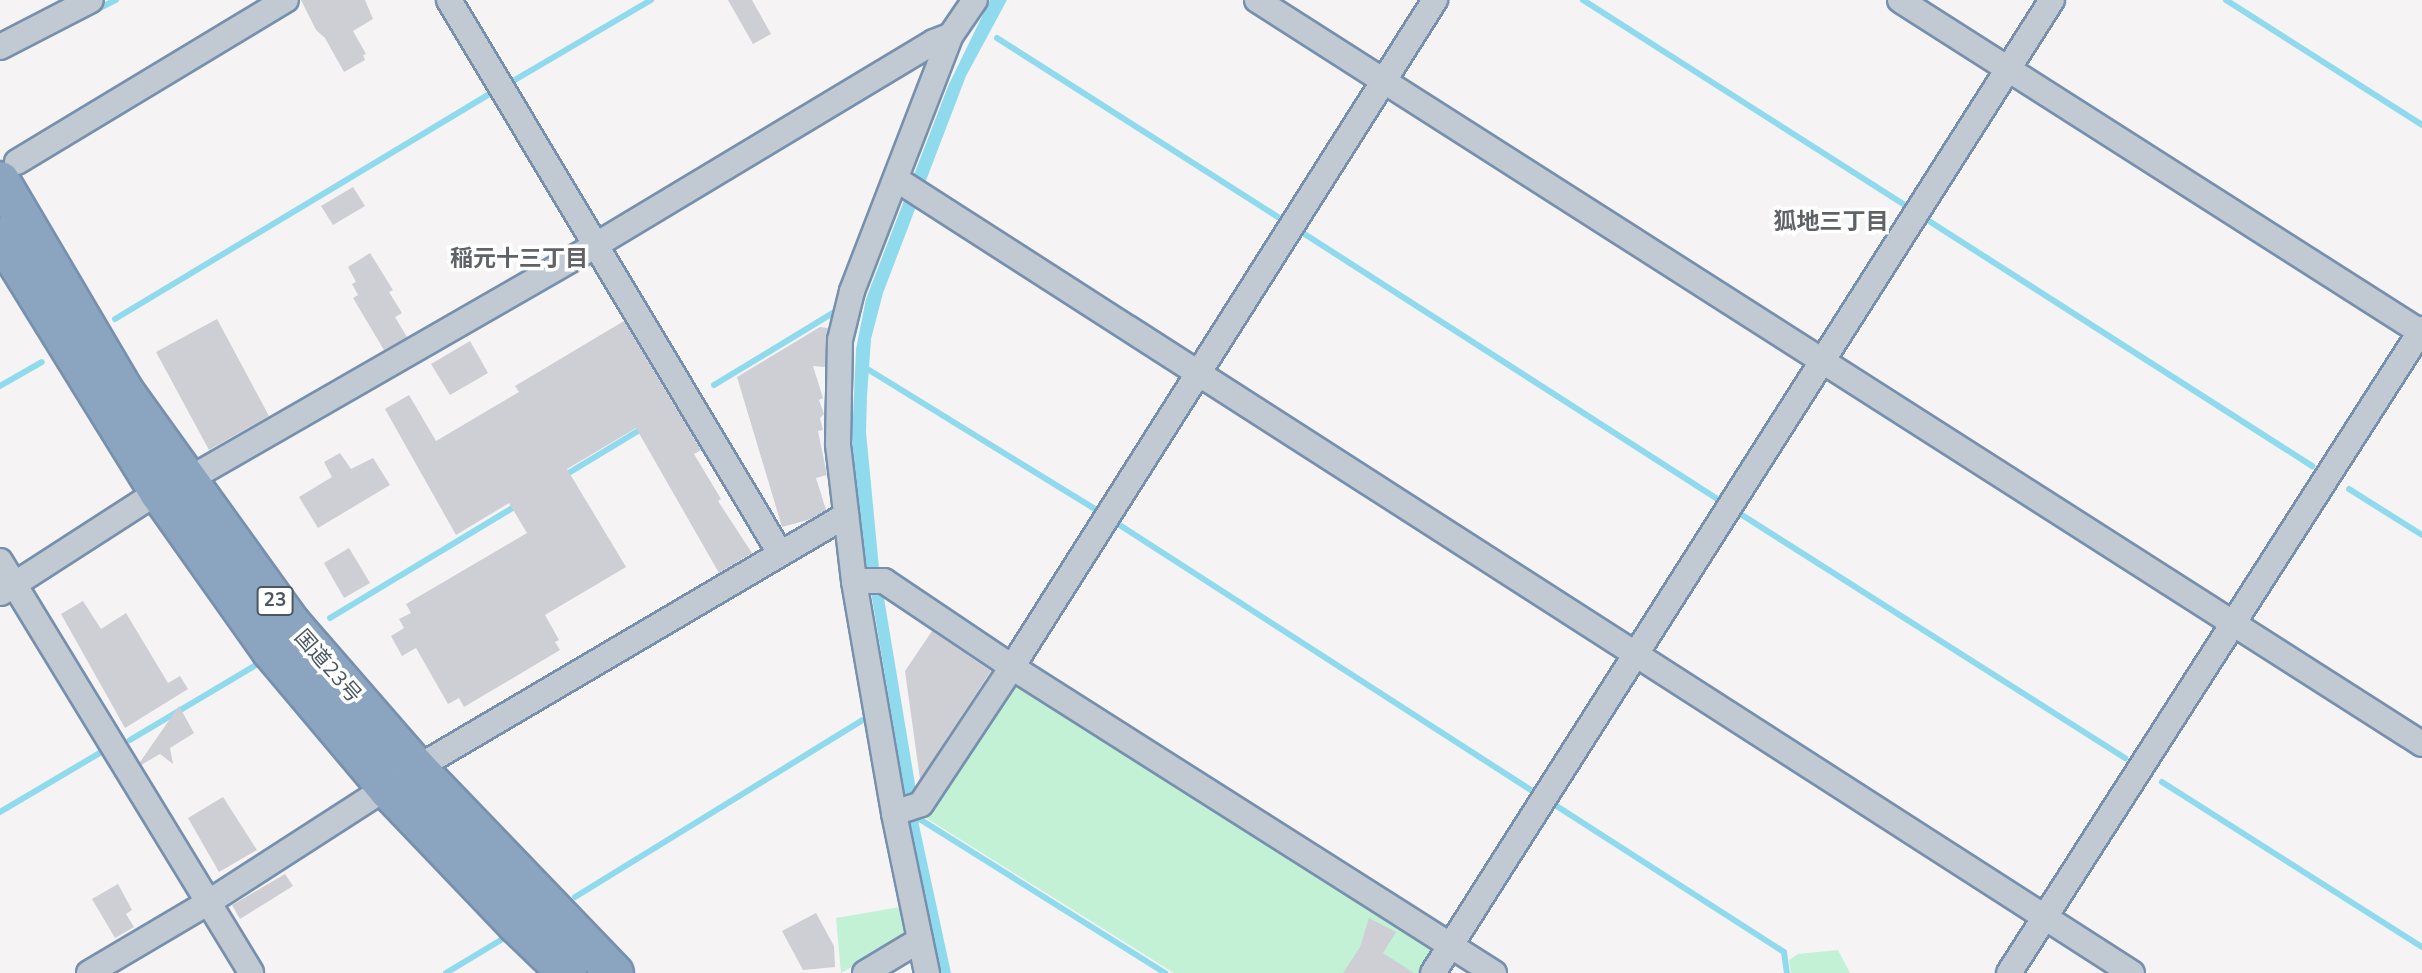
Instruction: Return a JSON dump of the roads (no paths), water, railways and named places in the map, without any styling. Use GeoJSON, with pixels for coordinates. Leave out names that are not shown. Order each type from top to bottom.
{"type":"FeatureCollection","features":[{"type":"Feature","properties":{"kind":"highway","name":"国道23号"},"geometry":{"type":"LineString","coordinates":[[8,171],[172,486],[417,768],[614,973]]}},
{"type":"Feature","properties":{"kind":"highway","name":"国道23号"},"geometry":{"type":"LineString","coordinates":[[0,236],[172,486],[270,650],[388,790],[516,924],[567,973]]}},
{"type":"Feature","properties":{"kind":"street"},"geometry":{"type":"LineString","coordinates":[[0,47],[91,0]]}},
{"type":"Feature","properties":{"kind":"street"},"geometry":{"type":"LineString","coordinates":[[8,171],[286,0]]}},
{"type":"Feature","properties":{"kind":"street"},"geometry":{"type":"LineString","coordinates":[[449,0],[780,553]]}},
{"type":"Feature","properties":{"kind":"street"},"geometry":{"type":"LineString","coordinates":[[927,973],[894,813],[854,581],[838,444],[840,340],[852,290],[951,35],[975,0]]}},
{"type":"Feature","properties":{"kind":"street"},"geometry":{"type":"LineString","coordinates":[[1257,0],[2422,744]]}},
{"type":"Feature","properties":{"kind":"street"},"geometry":{"type":"LineString","coordinates":[[894,813],[921,804],[1012,667],[1435,0]]}},
{"type":"Feature","properties":{"kind":"street"},"geometry":{"type":"LineString","coordinates":[[1900,0],[2421,331],[2009,973]]}},
{"type":"Feature","properties":{"kind":"street"},"geometry":{"type":"LineString","coordinates":[[1433,973],[1825,361],[2052,0]]}},
{"type":"Feature","properties":{"kind":"street"},"geometry":{"type":"LineString","coordinates":[[7,589],[172,486],[596,245],[934,42],[951,35]]}},
{"type":"Feature","properties":{"kind":"street"},"geometry":{"type":"LineString","coordinates":[[896,179],[2132,973]]}},
{"type":"Feature","properties":{"kind":"street"},"geometry":{"type":"LineString","coordinates":[[89,973],[209,902],[388,790],[417,768],[846,515]]}},
{"type":"Feature","properties":{"kind":"street"},"geometry":{"type":"LineString","coordinates":[[0,561],[7,589],[209,902],[251,973]]}},
{"type":"Feature","properties":{"kind":"street"},"geometry":{"type":"LineString","coordinates":[[854,581],[884,581],[1012,667],[1494,973]]}},
{"type":"Feature","properties":{"kind":"street"},"geometry":{"type":"LineString","coordinates":[[865,973],[920,940]]}},
{"type":"Feature","properties":{"kind":"water"},"geometry":{"type":"Polygon","coordinates":[[[990,0],[1007,0],[966,76],[883,293],[871,339],[867,396],[866,432],[879,568],[917,796],[919,825],[951,973],[935,973],[858,515],[852,439],[856,349],[866,299],[949,84],[990,0]]]}},
{"type":"Feature","properties":{"kind":"waterway"},"geometry":{"type":"LineString","coordinates":[[92,12],[116,0]]}},
{"type":"Feature","properties":{"kind":"waterway"},"geometry":{"type":"LineString","coordinates":[[513,81],[651,0]]}},
{"type":"Feature","properties":{"kind":"waterway"},"geometry":{"type":"LineString","coordinates":[[1583,0],[1906,206]]}},
{"type":"Feature","properties":{"kind":"waterway"},"geometry":{"type":"LineString","coordinates":[[2226,0],[2422,125]]}},
{"type":"Feature","properties":{"kind":"waterway"},"geometry":{"type":"LineString","coordinates":[[997,38],[1278,217]]}},
{"type":"Feature","properties":{"kind":"waterway"},"geometry":{"type":"LineString","coordinates":[[115,319],[493,92]]}},
{"type":"Feature","properties":{"kind":"waterway"},"geometry":{"type":"LineString","coordinates":[[1929,221],[2312,466]]}},
{"type":"Feature","properties":{"kind":"waterway"},"geometry":{"type":"LineString","coordinates":[[1303,233],[1717,499]]}},
{"type":"Feature","properties":{"kind":"waterway"},"geometry":{"type":"LineString","coordinates":[[714,385],[836,311]]}},
{"type":"Feature","properties":{"kind":"waterway"},"geometry":{"type":"LineString","coordinates":[[0,386],[42,362]]}},
{"type":"Feature","properties":{"kind":"waterway"},"geometry":{"type":"LineString","coordinates":[[869,370],[1095,509]]}},
{"type":"Feature","properties":{"kind":"waterway"},"geometry":{"type":"LineString","coordinates":[[562,477],[643,428]]}},
{"type":"Feature","properties":{"kind":"waterway"},"geometry":{"type":"LineString","coordinates":[[2349,489],[2422,535]]}},
{"type":"Feature","properties":{"kind":"waterway"},"geometry":{"type":"LineString","coordinates":[[330,618],[517,505]]}},
{"type":"Feature","properties":{"kind":"waterway"},"geometry":{"type":"LineString","coordinates":[[1742,515],[2125,758]]}},
{"type":"Feature","properties":{"kind":"waterway"},"geometry":{"type":"LineString","coordinates":[[1118,524],[1533,791]]}},
{"type":"Feature","properties":{"kind":"waterway"},"geometry":{"type":"LineString","coordinates":[[130,740],[256,665]]}},
{"type":"Feature","properties":{"kind":"waterway"},"geometry":{"type":"LineString","coordinates":[[575,897],[863,720]]}},
{"type":"Feature","properties":{"kind":"waterway"},"geometry":{"type":"LineString","coordinates":[[0,812],[103,751]]}},
{"type":"Feature","properties":{"kind":"waterway"},"geometry":{"type":"LineString","coordinates":[[2162,782],[2422,947]]}},
{"type":"Feature","properties":{"kind":"waterway"},"geometry":{"type":"LineString","coordinates":[[1555,805],[1784,952],[1787,973]]}},
{"type":"Feature","properties":{"kind":"waterway"},"geometry":{"type":"LineString","coordinates":[[918,818],[1165,973]]}},
{"type":"Feature","properties":{"kind":"waterway"},"geometry":{"type":"LineString","coordinates":[[446,973],[501,940]]}},
{"type":"Feature","properties":{"kind":"district","name":"狐地三丁目"},"geometry":{"type":"Point","coordinates":[1831,222]}},
{"type":"Feature","properties":{"kind":"district","name":"稲元十三丁目"},"geometry":{"type":"Point","coordinates":[519,259]}}]}
